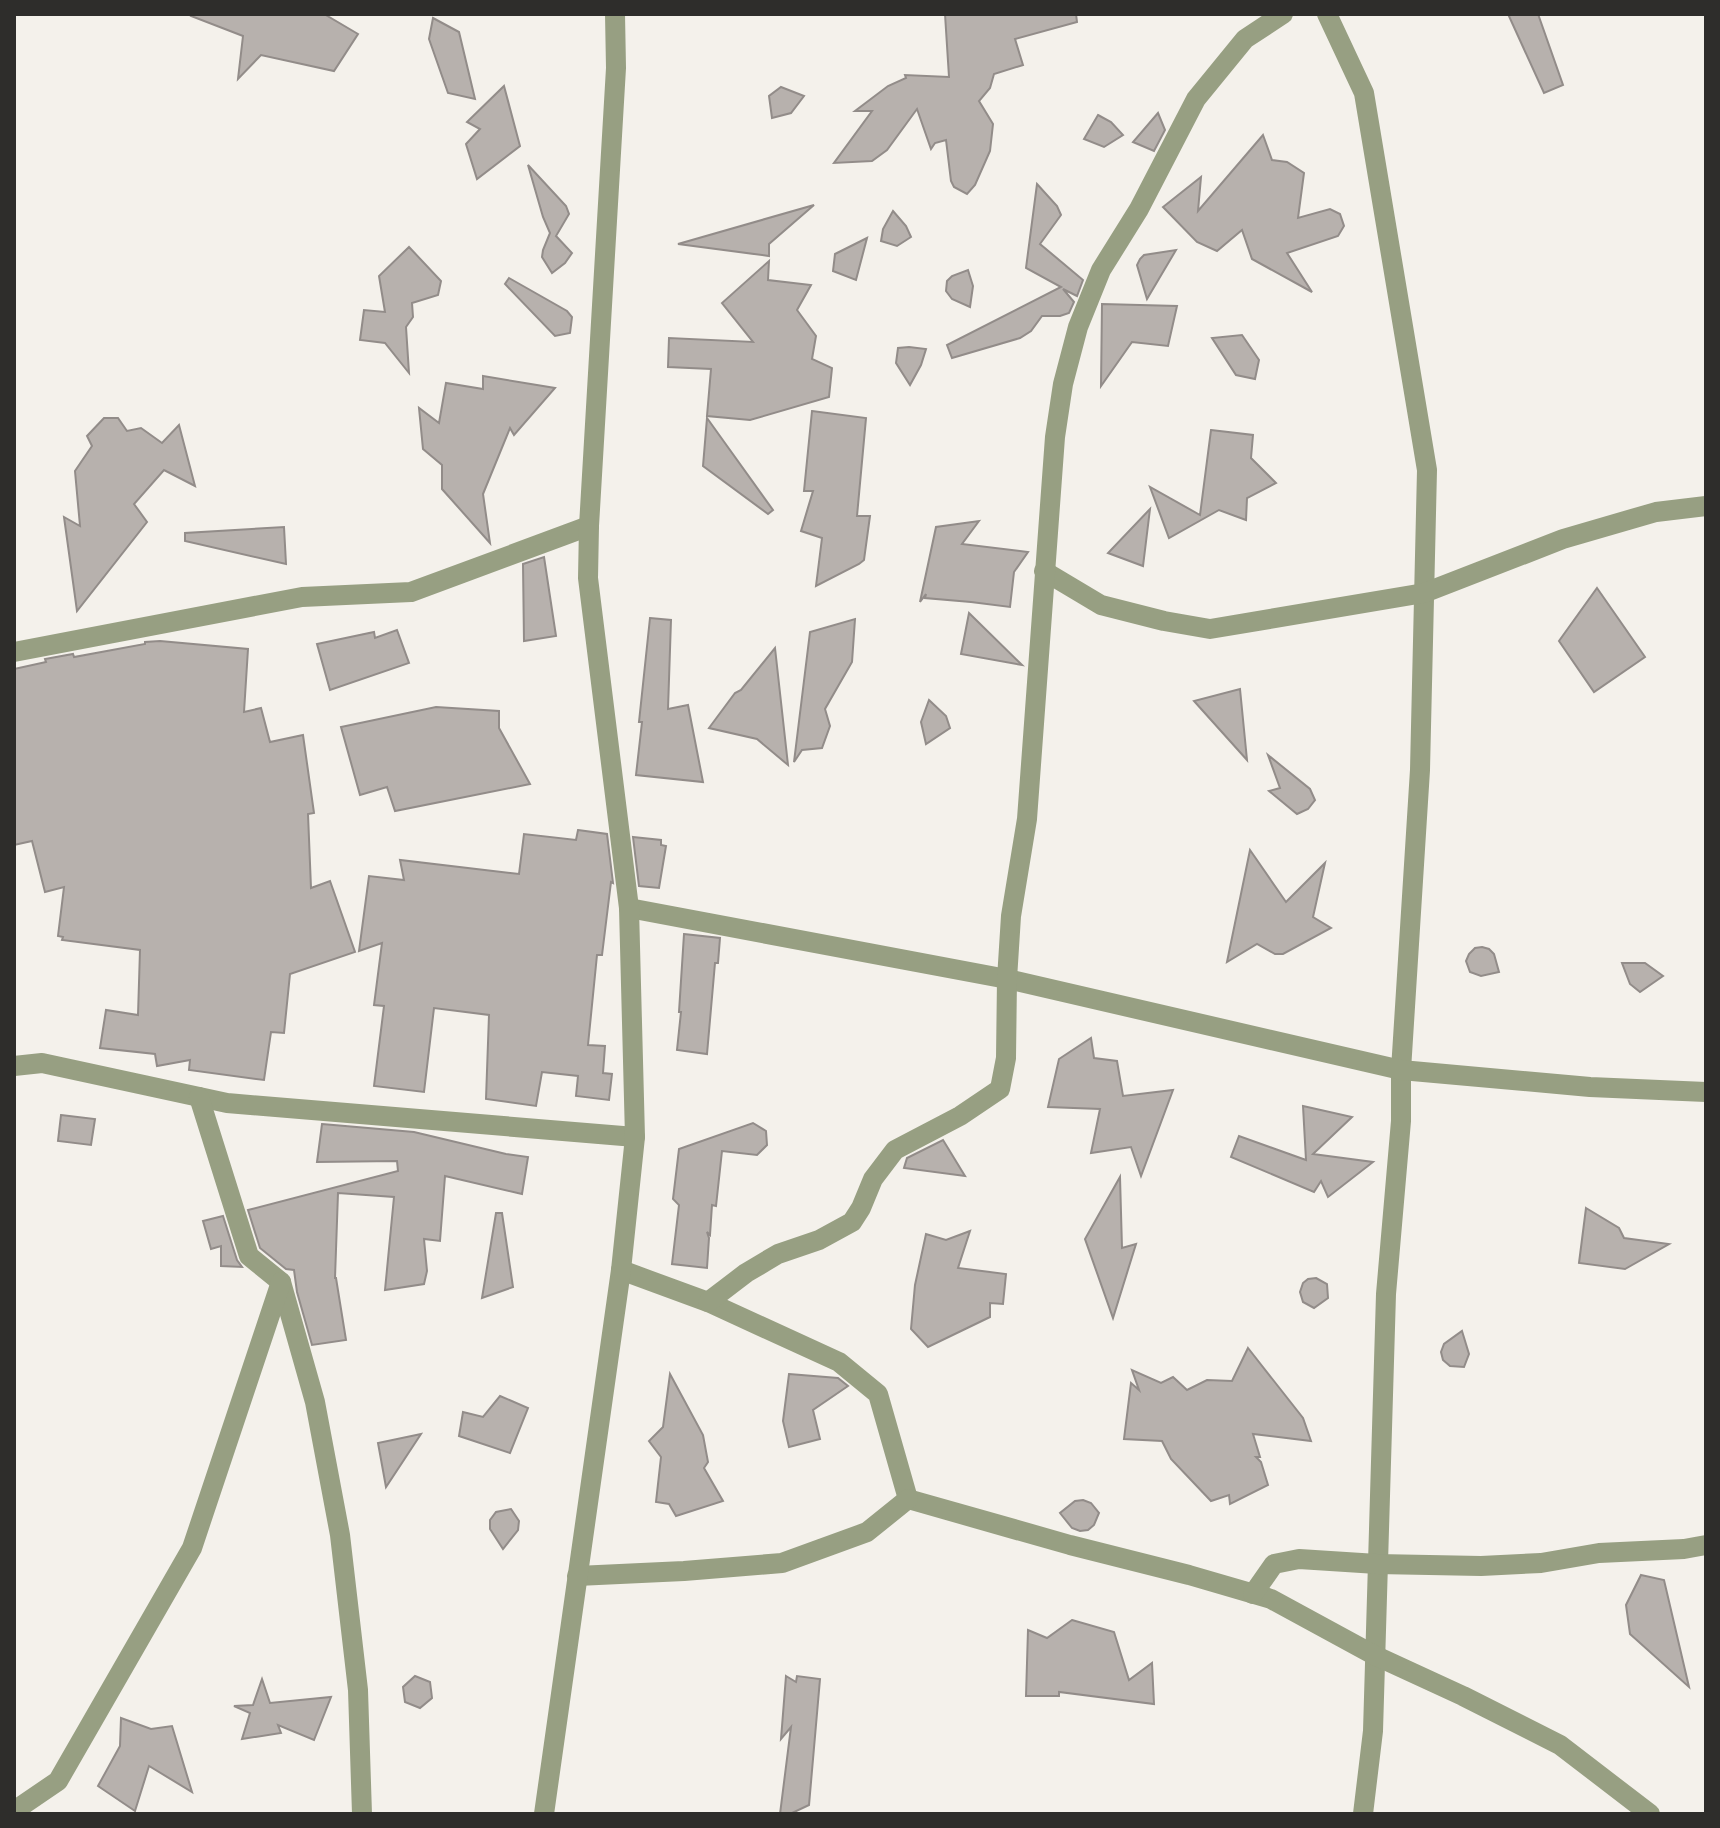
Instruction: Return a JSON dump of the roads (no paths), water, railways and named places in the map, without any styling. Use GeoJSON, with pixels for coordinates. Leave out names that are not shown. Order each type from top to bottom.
{"type":"FeatureCollection","features":[{"type":"Feature","properties":{"kind":"street"},"geometry":{"type":"LineString","coordinates":[[544,1814],[621,1270],[635,1137],[629,908],[588,578],[616,68],[615,14]]}},
{"type":"Feature","properties":{"kind":"street"},"geometry":{"type":"LineString","coordinates":[[708,1302],[746,1273],[778,1254],[819,1240],[852,1222],[873,1179],[895,1150],[960,1116],[1000,1089],[1006,1058],[1011,916],[1027,819],[1055,437],[1063,384],[1078,327],[1101,270],[1139,209],[1196,99],[1245,39],[1283,14]]}},
{"type":"Feature","properties":{"kind":"street"},"geometry":{"type":"LineString","coordinates":[[1327,14],[1364,93],[1427,470],[1420,770],[1401,1070],[1401,1121],[1386,1294],[1373,1731],[1363,1814]]}},
{"type":"Feature","properties":{"kind":"street"},"geometry":{"type":"LineString","coordinates":[[1044,571],[1101,605],[1210,629],[1424,593],[1563,539],[1656,512],[1706,506]]}},
{"type":"Feature","properties":{"kind":"street"},"geometry":{"type":"LineString","coordinates":[[14,652],[302,597],[411,592],[589,526]]}},
{"type":"Feature","properties":{"kind":"street"},"geometry":{"type":"LineString","coordinates":[[629,908],[1007,979],[1401,1070],[1590,1087],[1706,1092]]}},
{"type":"Feature","properties":{"kind":"street"},"geometry":{"type":"LineString","coordinates":[[14,1066],[42,1063],[227,1103],[635,1137]]}},
{"type":"Feature","properties":{"kind":"street"},"geometry":{"type":"LineString","coordinates":[[199,1097],[249,1256],[281,1282],[315,1402],[340,1535],[358,1690],[362,1814]]}},
{"type":"Feature","properties":{"kind":"street"},"geometry":{"type":"LineString","coordinates":[[621,1270],[708,1302],[839,1362],[878,1394],[908,1499]]}},
{"type":"Feature","properties":{"kind":"street"},"geometry":{"type":"LineString","coordinates":[[14,1811],[58,1781],[192,1548],[281,1282]]}},
{"type":"Feature","properties":{"kind":"street"},"geometry":{"type":"LineString","coordinates":[[577,1576],[782,1563],[867,1532],[908,1499]]}},
{"type":"Feature","properties":{"kind":"street"},"geometry":{"type":"LineString","coordinates":[[908,1499],[1271,1599],[1374,1655],[1560,1745],[1650,1814]]}},
{"type":"Feature","properties":{"kind":"street"},"geometry":{"type":"LineString","coordinates":[[1253,1594],[1274,1564],[1299,1559],[1481,1566],[1541,1563],[1599,1553],[1706,1545]]}}]}
